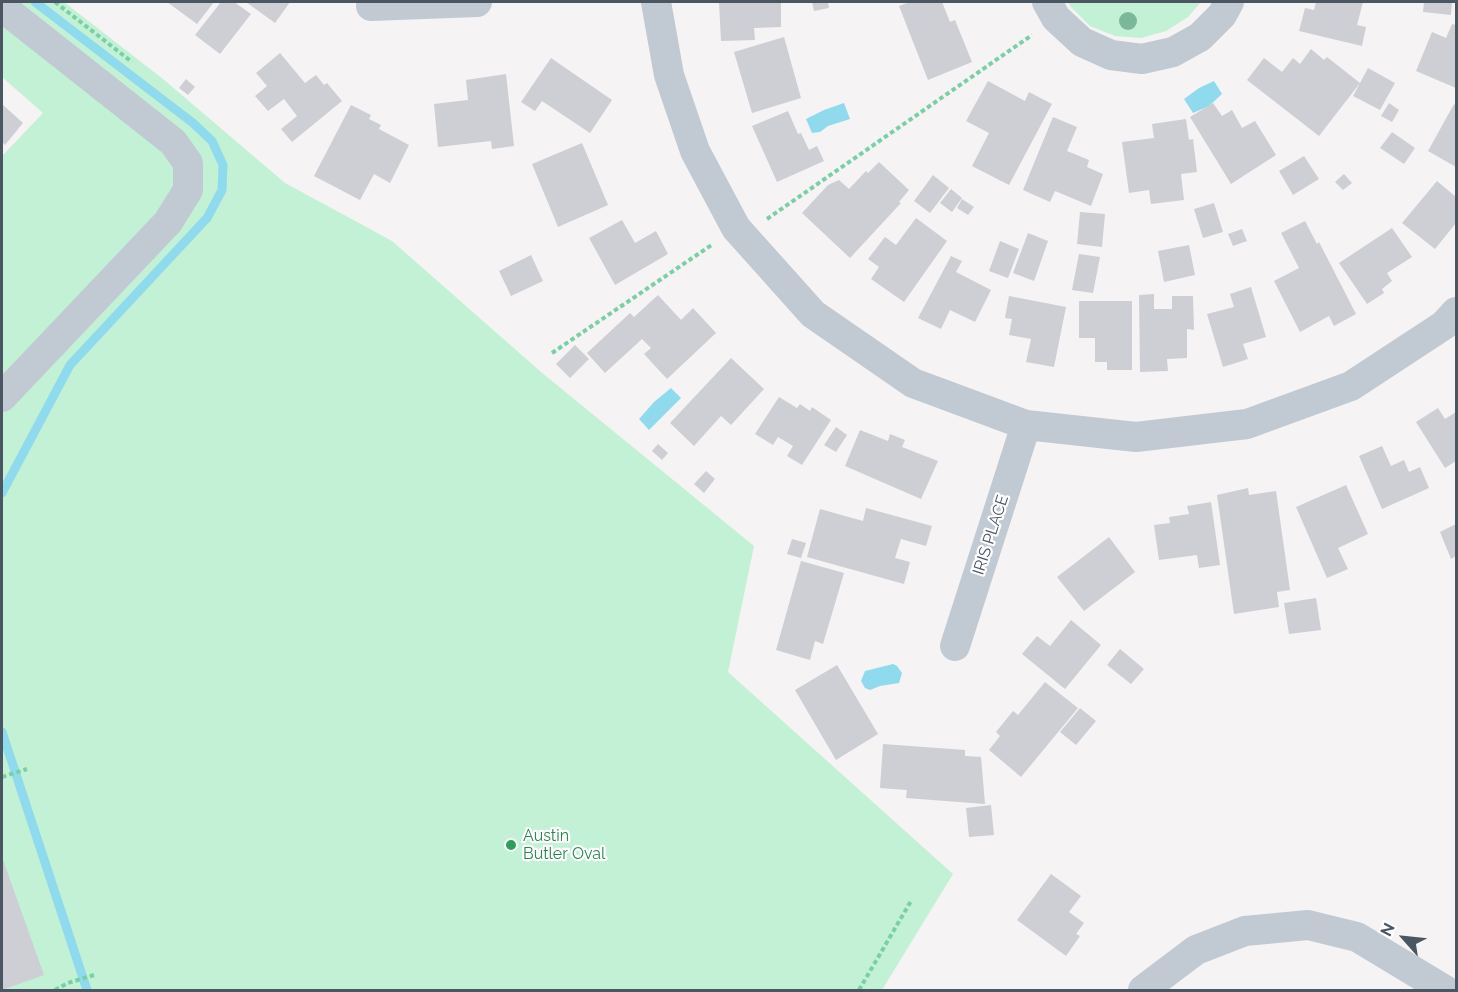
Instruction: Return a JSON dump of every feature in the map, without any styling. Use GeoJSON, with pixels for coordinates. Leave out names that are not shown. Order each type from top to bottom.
{"type":"FeatureCollection","features":[{"type":"Feature","properties":{"kind":"street"},"geometry":{"type":"LineString","coordinates":[[371,6],[477,2]]}},
{"type":"Feature","properties":{"kind":"street"},"geometry":{"type":"LineString","coordinates":[[656,2],[669,75],[695,151],[736,228],[813,314],[913,383],[1026,425],[1136,437],[1247,424],[1351,386],[1444,325],[1456,312]]}},
{"type":"Feature","properties":{"kind":"street"},"geometry":{"type":"LineString","coordinates":[[1051,10],[1082,42],[1111,55],[1142,58],[1173,52],[1200,37],[1222,15],[1229,2]]}},
{"type":"Feature","properties":{"kind":"street"},"geometry":{"type":"LineString","coordinates":[[2,7],[173,142],[188,163],[188,190],[168,222],[2,397]]}},
{"type":"Feature","properties":{"kind":"street","name":"IRIS PLACE"},"geometry":{"type":"LineString","coordinates":[[955,646],[1026,425]]}},
{"type":"Feature","properties":{"kind":"street"},"geometry":{"type":"LineString","coordinates":[[1143,990],[1196,950],[1245,931],[1308,925],[1357,937],[1445,990]]}},
{"type":"Feature","properties":{"kind":"path"},"geometry":{"type":"LineString","coordinates":[[55,2],[132,62]]}},
{"type":"Feature","properties":{"kind":"path"},"geometry":{"type":"LineString","coordinates":[[552,353],[736,228],[758,225],[1051,10]]}},
{"type":"Feature","properties":{"kind":"path"},"geometry":{"type":"LineString","coordinates":[[2,777],[27,769]]}},
{"type":"Feature","properties":{"kind":"path"},"geometry":{"type":"LineString","coordinates":[[859,990],[911,901]]}},
{"type":"Feature","properties":{"kind":"path"},"geometry":{"type":"LineString","coordinates":[[55,990],[68,983],[94,975]]}},
{"type":"Feature","properties":{"kind":"green space"},"geometry":{"type":"Polygon","coordinates":[[[2,2],[64,2],[163,79],[285,183],[392,241],[541,372],[754,546],[728,672],[953,874],[882,990],[2,990],[2,156],[43,113],[2,77],[2,2]]]}},
{"type":"Feature","properties":{"kind":"green space"},"geometry":{"type":"Polygon","coordinates":[[[1068,2],[1201,2],[1188,17],[1166,31],[1141,38],[1115,36],[1090,26],[1068,2]]]}},
{"type":"Feature","properties":{"kind":"water"},"geometry":{"type":"Polygon","coordinates":[[[1214,81],[1222,94],[1209,106],[1193,113],[1184,99],[1214,81]]]}},
{"type":"Feature","properties":{"kind":"water"},"geometry":{"type":"Polygon","coordinates":[[[844,103],[850,119],[828,126],[820,132],[812,133],[806,119],[844,103]]]}},
{"type":"Feature","properties":{"kind":"water"},"geometry":{"type":"Polygon","coordinates":[[[671,388],[681,398],[649,430],[639,419],[671,388]]]}},
{"type":"Feature","properties":{"kind":"water"},"geometry":{"type":"Polygon","coordinates":[[[893,664],[902,673],[899,683],[870,690],[865,688],[861,681],[865,671],[893,664]]]}},
{"type":"Feature","properties":{"kind":"building"},"geometry":{"type":"Polygon","coordinates":[[[167,2],[214,2],[197,24],[167,2]]]}},
{"type":"Feature","properties":{"kind":"building"},"geometry":{"type":"Polygon","coordinates":[[[221,2],[234,2],[251,14],[220,54],[195,35],[221,2]]]}},
{"type":"Feature","properties":{"kind":"building"},"geometry":{"type":"Polygon","coordinates":[[[246,2],[290,2],[275,23],[246,2]]]}},
{"type":"Feature","properties":{"kind":"building"},"geometry":{"type":"Polygon","coordinates":[[[719,2],[781,2],[781,27],[754,28],[755,40],[721,41],[719,2]]]}},
{"type":"Feature","properties":{"kind":"building"},"geometry":{"type":"Polygon","coordinates":[[[812,2],[828,2],[829,8],[814,11],[812,2]]]}},
{"type":"Feature","properties":{"kind":"building"},"geometry":{"type":"Polygon","coordinates":[[[910,2],[942,2],[950,22],[955,20],[972,62],[928,80],[899,6],[910,2]]]}},
{"type":"Feature","properties":{"kind":"building"},"geometry":{"type":"Polygon","coordinates":[[[1316,2],[1363,2],[1357,25],[1366,27],[1362,46],[1299,31],[1305,8],[1314,10],[1316,2]]]}},
{"type":"Feature","properties":{"kind":"building"},"geometry":{"type":"Polygon","coordinates":[[[1424,2],[1452,2],[1451,15],[1423,12],[1424,2]]]}},
{"type":"Feature","properties":{"kind":"building"},"geometry":{"type":"Polygon","coordinates":[[[1452,24],[1456,25],[1456,88],[1416,71],[1432,32],[1446,38],[1452,24]]]}},
{"type":"Feature","properties":{"kind":"building"},"geometry":{"type":"Polygon","coordinates":[[[784,37],[801,98],[752,113],[734,52],[784,37]]]}},
{"type":"Feature","properties":{"kind":"building"},"geometry":{"type":"Polygon","coordinates":[[[1311,49],[1324,60],[1327,57],[1360,83],[1319,136],[1247,80],[1264,58],[1282,72],[1293,58],[1300,64],[1311,49]]]}},
{"type":"Feature","properties":{"kind":"building"},"geometry":{"type":"Polygon","coordinates":[[[280,53],[305,83],[316,75],[324,85],[327,83],[342,101],[292,142],[281,129],[297,116],[284,99],[268,111],[255,96],[267,86],[256,73],[280,53]]]}},
{"type":"Feature","properties":{"kind":"building"},"geometry":{"type":"Polygon","coordinates":[[[551,58],[612,100],[590,133],[542,101],[535,111],[521,102],[551,58]]]}},
{"type":"Feature","properties":{"kind":"building"},"geometry":{"type":"Polygon","coordinates":[[[1368,68],[1395,83],[1380,110],[1353,96],[1368,68]]]}},
{"type":"Feature","properties":{"kind":"building"},"geometry":{"type":"Polygon","coordinates":[[[506,74],[514,146],[492,149],[491,141],[438,147],[434,104],[468,100],[466,80],[506,74]]]}},
{"type":"Feature","properties":{"kind":"building"},"geometry":{"type":"Polygon","coordinates":[[[186,79],[195,87],[188,95],[179,88],[186,79]]]}},
{"type":"Feature","properties":{"kind":"building"},"geometry":{"type":"Polygon","coordinates":[[[988,81],[1025,101],[1029,92],[1052,104],[1009,185],[972,166],[989,133],[966,121],[988,81]]]}},
{"type":"Feature","properties":{"kind":"building"},"geometry":{"type":"Polygon","coordinates":[[[1213,103],[1222,116],[1232,110],[1242,128],[1255,121],[1276,155],[1231,184],[1190,117],[1213,103]]]}},
{"type":"Feature","properties":{"kind":"building"},"geometry":{"type":"Polygon","coordinates":[[[1389,103],[1399,110],[1392,122],[1381,116],[1389,103]]]}},
{"type":"Feature","properties":{"kind":"building"},"geometry":{"type":"Polygon","coordinates":[[[2,104],[23,123],[5,145],[2,142],[2,104]]]}},
{"type":"Feature","properties":{"kind":"building"},"geometry":{"type":"Polygon","coordinates":[[[1454,104],[1456,106],[1456,167],[1428,151],[1454,104]]]}},
{"type":"Feature","properties":{"kind":"building"},"geometry":{"type":"Polygon","coordinates":[[[351,105],[371,115],[369,119],[381,125],[379,129],[409,145],[390,183],[374,174],[360,200],[314,176],[351,105]]]}},
{"type":"Feature","properties":{"kind":"building"},"geometry":{"type":"Polygon","coordinates":[[[788,111],[798,134],[801,133],[809,150],[817,146],[824,161],[777,182],[752,126],[788,111]]]}},
{"type":"Feature","properties":{"kind":"building"},"geometry":{"type":"Polygon","coordinates":[[[1053,117],[1077,127],[1067,151],[1089,160],[1087,167],[1103,174],[1091,206],[1055,191],[1050,202],[1023,190],[1053,117]]]}},
{"type":"Feature","properties":{"kind":"building"},"geometry":{"type":"Polygon","coordinates":[[[1186,119],[1189,140],[1193,139],[1197,172],[1181,174],[1184,200],[1151,204],[1149,190],[1129,193],[1122,142],[1154,138],[1152,124],[1186,119]]]}},
{"type":"Feature","properties":{"kind":"building"},"geometry":{"type":"Polygon","coordinates":[[[1392,132],[1415,148],[1404,164],[1380,148],[1392,132]]]}},
{"type":"Feature","properties":{"kind":"building"},"geometry":{"type":"Polygon","coordinates":[[[582,143],[608,205],[558,227],[532,164],[582,143]]]}},
{"type":"Feature","properties":{"kind":"building"},"geometry":{"type":"Polygon","coordinates":[[[1304,156],[1319,179],[1293,195],[1279,171],[1304,156]]]}},
{"type":"Feature","properties":{"kind":"building"},"geometry":{"type":"Polygon","coordinates":[[[879,162],[909,190],[899,202],[901,203],[850,258],[802,213],[828,185],[839,180],[849,189],[866,171],[868,173],[879,162]]]}},
{"type":"Feature","properties":{"kind":"building"},"geometry":{"type":"Polygon","coordinates":[[[1344,174],[1352,183],[1343,190],[1335,182],[1344,174]]]}},
{"type":"Feature","properties":{"kind":"building"},"geometry":{"type":"Polygon","coordinates":[[[933,175],[949,188],[930,213],[914,201],[933,175]]]}},
{"type":"Feature","properties":{"kind":"building"},"geometry":{"type":"Polygon","coordinates":[[[1437,181],[1456,197],[1456,223],[1435,249],[1402,223],[1437,181]]]}},
{"type":"Feature","properties":{"kind":"building"},"geometry":{"type":"Polygon","coordinates":[[[951,189],[962,198],[952,212],[940,203],[951,189]]]}},
{"type":"Feature","properties":{"kind":"building"},"geometry":{"type":"Polygon","coordinates":[[[962,199],[974,207],[968,215],[957,208],[962,199]]]}},
{"type":"Feature","properties":{"kind":"building"},"geometry":{"type":"Polygon","coordinates":[[[1214,203],[1223,232],[1203,238],[1194,209],[1214,203]]]}},
{"type":"Feature","properties":{"kind":"building"},"geometry":{"type":"Polygon","coordinates":[[[1080,212],[1105,214],[1102,247],[1077,244],[1080,212]]]}},
{"type":"Feature","properties":{"kind":"building"},"geometry":{"type":"Polygon","coordinates":[[[916,218],[947,241],[904,302],[871,279],[879,267],[868,259],[885,237],[896,245],[916,218]]]}},
{"type":"Feature","properties":{"kind":"building"},"geometry":{"type":"Polygon","coordinates":[[[622,220],[635,243],[656,231],[668,254],[615,285],[589,238],[622,220]]]}},
{"type":"Feature","properties":{"kind":"building"},"geometry":{"type":"Polygon","coordinates":[[[1305,221],[1317,244],[1319,242],[1356,314],[1334,326],[1329,316],[1300,332],[1274,281],[1299,268],[1281,233],[1305,221]]]}},
{"type":"Feature","properties":{"kind":"building"},"geometry":{"type":"Polygon","coordinates":[[[1392,228],[1412,257],[1387,273],[1392,281],[1382,289],[1384,293],[1367,304],[1339,263],[1392,228]]]}},
{"type":"Feature","properties":{"kind":"building"},"geometry":{"type":"Polygon","coordinates":[[[1242,229],[1247,241],[1233,246],[1228,234],[1242,229]]]}},
{"type":"Feature","properties":{"kind":"building"},"geometry":{"type":"Polygon","coordinates":[[[1028,233],[1048,241],[1034,281],[1013,273],[1028,233]]]}},
{"type":"Feature","properties":{"kind":"building"},"geometry":{"type":"Polygon","coordinates":[[[1000,241],[1019,249],[1008,278],[989,271],[1000,241]]]}},
{"type":"Feature","properties":{"kind":"building"},"geometry":{"type":"Polygon","coordinates":[[[1189,245],[1195,275],[1164,282],[1158,251],[1189,245]]]}},
{"type":"Feature","properties":{"kind":"building"},"geometry":{"type":"Polygon","coordinates":[[[1079,254],[1100,257],[1093,293],[1072,290],[1079,254]]]}},
{"type":"Feature","properties":{"kind":"building"},"geometry":{"type":"Polygon","coordinates":[[[531,255],[543,281],[511,296],[499,271],[531,255]]]}},
{"type":"Feature","properties":{"kind":"building"},"geometry":{"type":"Polygon","coordinates":[[[951,256],[962,261],[956,272],[991,290],[975,322],[950,310],[941,329],[918,318],[951,256]]]}},
{"type":"Feature","properties":{"kind":"building"},"geometry":{"type":"Polygon","coordinates":[[[1251,287],[1266,337],[1243,344],[1248,359],[1223,367],[1207,314],[1234,307],[1230,294],[1251,287]]]}},
{"type":"Feature","properties":{"kind":"building"},"geometry":{"type":"Polygon","coordinates":[[[1154,294],[1154,309],[1172,309],[1172,296],[1193,296],[1194,330],[1187,329],[1187,358],[1167,359],[1168,371],[1140,372],[1139,295],[1154,294]]]}},
{"type":"Feature","properties":{"kind":"building"},"geometry":{"type":"Polygon","coordinates":[[[658,295],[681,320],[693,308],[716,333],[667,379],[644,354],[651,348],[642,339],[605,373],[587,353],[630,313],[634,317],[658,295]]]}},
{"type":"Feature","properties":{"kind":"building"},"geometry":{"type":"Polygon","coordinates":[[[1009,296],[1066,307],[1054,367],[1026,362],[1031,339],[1009,335],[1012,319],[1005,318],[1009,296]]]}},
{"type":"Feature","properties":{"kind":"building"},"geometry":{"type":"Polygon","coordinates":[[[1079,301],[1132,301],[1132,370],[1107,370],[1107,362],[1095,362],[1095,338],[1079,338],[1079,301]]]}},
{"type":"Feature","properties":{"kind":"building"},"geometry":{"type":"Polygon","coordinates":[[[575,345],[589,359],[570,378],[556,364],[575,345]]]}},
{"type":"Feature","properties":{"kind":"building"},"geometry":{"type":"Polygon","coordinates":[[[731,358],[764,389],[731,425],[721,416],[694,446],[670,423],[731,358]]]}},
{"type":"Feature","properties":{"kind":"building"},"geometry":{"type":"Polygon","coordinates":[[[779,397],[797,408],[800,404],[810,411],[812,407],[831,420],[802,465],[787,456],[793,446],[778,437],[773,445],[755,434],[779,397]]]}},
{"type":"Feature","properties":{"kind":"building"},"geometry":{"type":"Polygon","coordinates":[[[1438,408],[1445,419],[1456,412],[1456,461],[1445,468],[1416,422],[1438,408]]]}},
{"type":"Feature","properties":{"kind":"building"},"geometry":{"type":"Polygon","coordinates":[[[836,427],[847,435],[836,452],[824,445],[836,427]]]}},
{"type":"Feature","properties":{"kind":"building"},"geometry":{"type":"Polygon","coordinates":[[[860,430],[888,441],[890,434],[905,440],[902,447],[938,461],[921,499],[845,466],[860,430]]]}},
{"type":"Feature","properties":{"kind":"building"},"geometry":{"type":"Polygon","coordinates":[[[658,444],[668,453],[662,460],[652,451],[658,444]]]}},
{"type":"Feature","properties":{"kind":"building"},"geometry":{"type":"Polygon","coordinates":[[[1382,446],[1391,466],[1404,460],[1409,472],[1420,467],[1429,488],[1382,509],[1359,456],[1382,446]]]}},
{"type":"Feature","properties":{"kind":"building"},"geometry":{"type":"Polygon","coordinates":[[[706,471],[715,479],[704,493],[694,484],[706,471]]]}},
{"type":"Feature","properties":{"kind":"building"},"geometry":{"type":"Polygon","coordinates":[[[1346,485],[1368,534],[1338,548],[1348,569],[1327,578],[1296,507],[1346,485]]]}},
{"type":"Feature","properties":{"kind":"building"},"geometry":{"type":"Polygon","coordinates":[[[1248,488],[1249,495],[1276,491],[1290,590],[1277,592],[1279,607],[1234,614],[1217,495],[1248,488]]]}},
{"type":"Feature","properties":{"kind":"building"},"geometry":{"type":"Polygon","coordinates":[[[1211,502],[1220,565],[1199,568],[1197,555],[1159,560],[1154,525],[1170,523],[1169,517],[1189,514],[1187,506],[1211,502]]]}},
{"type":"Feature","properties":{"kind":"building"},"geometry":{"type":"Polygon","coordinates":[[[866,508],[932,526],[926,546],[901,539],[895,558],[910,562],[904,584],[807,557],[820,509],[863,521],[866,508]]]}},
{"type":"Feature","properties":{"kind":"building"},"geometry":{"type":"Polygon","coordinates":[[[1456,524],[1456,556],[1451,559],[1440,532],[1456,524]]]}},
{"type":"Feature","properties":{"kind":"building"},"geometry":{"type":"Polygon","coordinates":[[[1109,537],[1135,572],[1084,611],[1057,577],[1109,537]]]}},
{"type":"Feature","properties":{"kind":"building"},"geometry":{"type":"Polygon","coordinates":[[[792,539],[806,543],[801,558],[787,554],[792,539]]]}},
{"type":"Feature","properties":{"kind":"building"},"geometry":{"type":"Polygon","coordinates":[[[801,561],[844,573],[823,644],[815,641],[810,660],[776,650],[801,561]]]}},
{"type":"Feature","properties":{"kind":"building"},"geometry":{"type":"Polygon","coordinates":[[[1316,598],[1321,630],[1289,634],[1284,603],[1316,598]]]}},
{"type":"Feature","properties":{"kind":"building"},"geometry":{"type":"Polygon","coordinates":[[[1071,620],[1101,645],[1065,689],[1022,654],[1037,636],[1050,646],[1071,620]]]}},
{"type":"Feature","properties":{"kind":"building"},"geometry":{"type":"Polygon","coordinates":[[[1120,649],[1144,669],[1131,684],[1107,665],[1120,649]]]}},
{"type":"Feature","properties":{"kind":"building"},"geometry":{"type":"Polygon","coordinates":[[[837,665],[878,734],[836,760],[795,690],[837,665]]]}},
{"type":"Feature","properties":{"kind":"building"},"geometry":{"type":"Polygon","coordinates":[[[1045,682],[1078,708],[1021,777],[989,750],[1000,736],[996,732],[1013,711],[1018,715],[1045,682]]]}},
{"type":"Feature","properties":{"kind":"building"},"geometry":{"type":"Polygon","coordinates":[[[1080,708],[1096,721],[1076,745],[1060,732],[1080,708]]]}},
{"type":"Feature","properties":{"kind":"building"},"geometry":{"type":"Polygon","coordinates":[[[883,744],[965,750],[965,756],[981,757],[985,804],[906,798],[907,790],[880,788],[883,744]]]}},
{"type":"Feature","properties":{"kind":"building"},"geometry":{"type":"Polygon","coordinates":[[[991,805],[994,835],[969,837],[966,808],[991,805]]]}},
{"type":"Feature","properties":{"kind":"building"},"geometry":{"type":"Polygon","coordinates":[[[2,857],[44,975],[2,990],[2,857]]]}},
{"type":"Feature","properties":{"kind":"building"},"geometry":{"type":"Polygon","coordinates":[[[1051,874],[1081,896],[1069,912],[1084,923],[1076,934],[1080,936],[1066,956],[1017,920],[1051,874]]]}},
{"type":"Feature","properties":{"kind":"waterway"},"geometry":{"type":"LineString","coordinates":[[2,493],[70,365],[207,218],[222,190],[223,165],[212,141],[193,123],[35,2]]}},
{"type":"Feature","properties":{"kind":"waterway"},"geometry":{"type":"LineString","coordinates":[[2,732],[87,990]]}},
{"type":"Feature","properties":{"kind":"place","name":"Austin Butler Oval"},"geometry":{"type":"Point","coordinates":[511,845]}}]}
